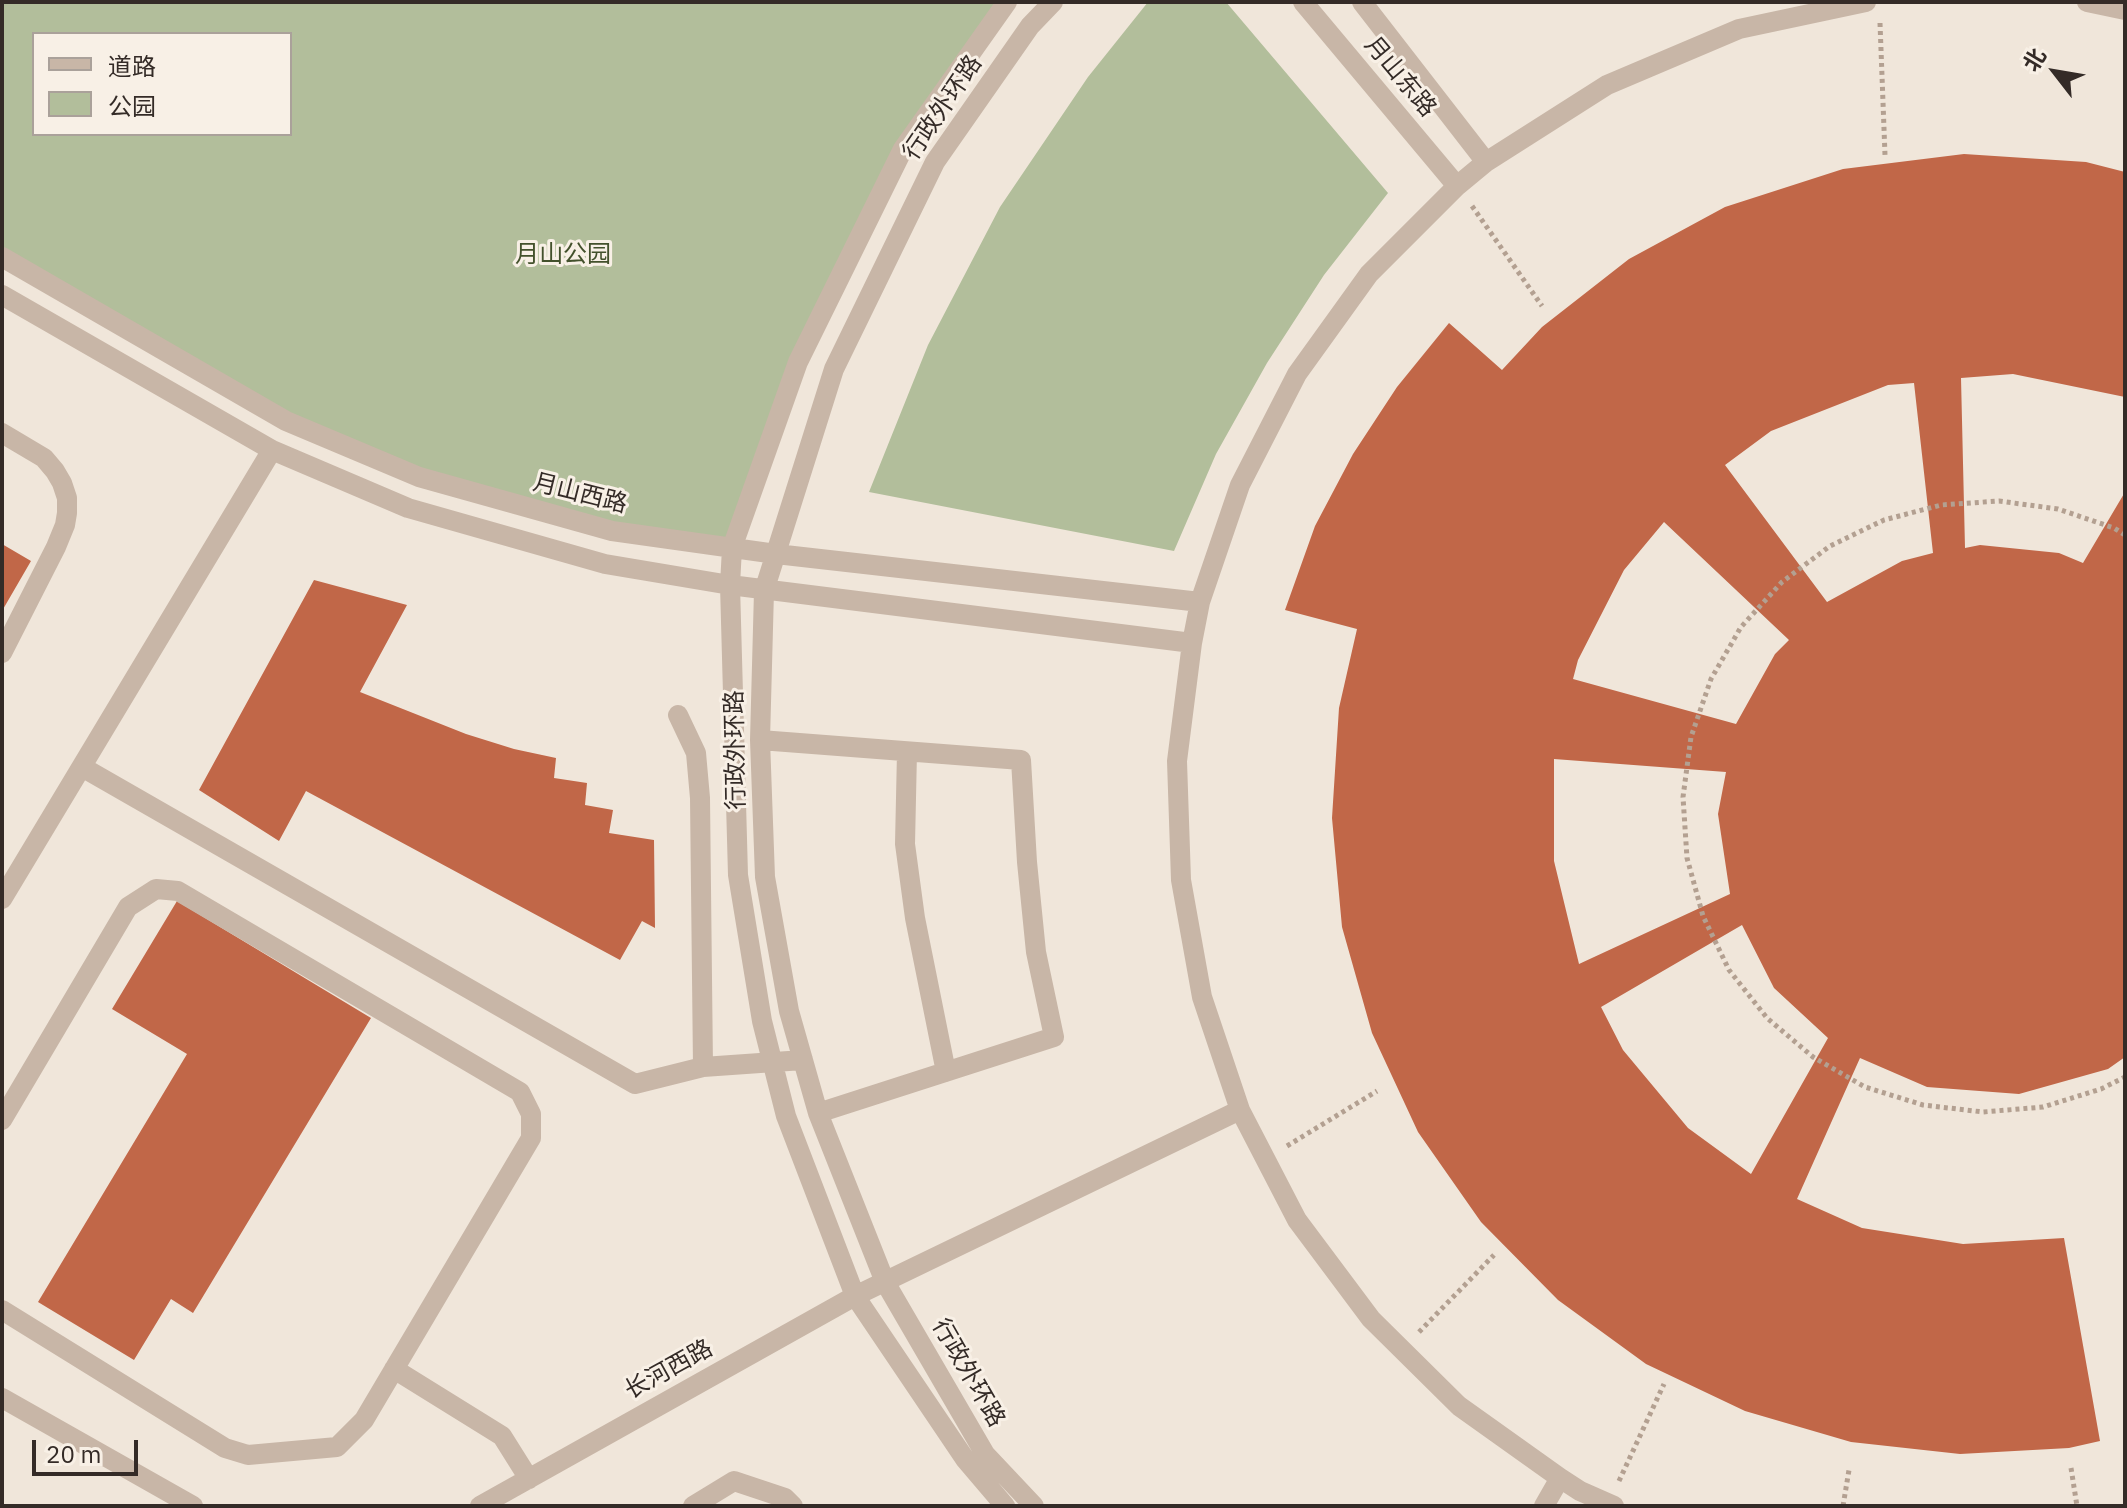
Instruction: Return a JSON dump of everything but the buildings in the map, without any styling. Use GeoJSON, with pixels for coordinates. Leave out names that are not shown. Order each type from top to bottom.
{"type":"FeatureCollection","features":[{"type":"Feature","properties":{"kind":"street","name":"行政外环路"},"geometry":{"type":"LineString","coordinates":[[1005,1506],[965,1459],[855,1296],[786,1116],[762,1021],[738,875],[730,585],[732,548],[798,362],[903,149],[1007,2]]}},
{"type":"Feature","properties":{"kind":"street","name":"行政外环路"},"geometry":{"type":"LineString","coordinates":[[1034,1506],[985,1454],[885,1282],[818,1113],[789,1011],[765,877],[760,740],[764,591],[834,369],[935,162],[1030,26],[1053,2]]}},
{"type":"Feature","properties":{"kind":"street","name":"月山东路"},"geometry":{"type":"LineString","coordinates":[[1303,2],[1457,186]]}},
{"type":"Feature","properties":{"kind":"street","name":"月山东路"},"geometry":{"type":"LineString","coordinates":[[1362,2],[1486,162]]}},
{"type":"Feature","properties":{"kind":"street"},"geometry":{"type":"LineString","coordinates":[[2087,2],[2125,10]]}},
{"type":"Feature","properties":{"kind":"street"},"geometry":{"type":"LineString","coordinates":[[1611,1505],[1576,1498],[1560,1478],[1459,1406],[1371,1319],[1297,1220],[1240,1110],[1202,997],[1181,880],[1177,761],[1192,643],[1200,602],[1240,485],[1297,374],[1369,274],[1457,186],[1486,162],[1622,78],[1739,29],[1873,10]]}},
{"type":"Feature","properties":{"kind":"street","name":"月山西路"},"geometry":{"type":"LineString","coordinates":[[10,262],[286,421],[419,477],[612,531],[776,554],[1200,602]]}},
{"type":"Feature","properties":{"kind":"street"},"geometry":{"type":"LineString","coordinates":[[10,262],[2,294],[272,450],[408,508],[605,564],[764,591],[1192,643]]}},
{"type":"Feature","properties":{"kind":"street"},"geometry":{"type":"LineString","coordinates":[[2,433],[44,458],[55,471],[67,498],[67,513],[56,547],[2,653]]}},
{"type":"Feature","properties":{"kind":"street"},"geometry":{"type":"LineString","coordinates":[[2,899],[272,450]]}},
{"type":"Feature","properties":{"kind":"street"},"geometry":{"type":"LineString","coordinates":[[678,715],[696,753],[700,798],[703,1067]]}},
{"type":"Feature","properties":{"kind":"street"},"geometry":{"type":"LineString","coordinates":[[760,740],[1021,760],[1036,952],[1054,1037],[818,1113]]}},
{"type":"Feature","properties":{"kind":"street"},"geometry":{"type":"LineString","coordinates":[[907,752],[905,844],[915,918],[946,1072]]}},
{"type":"Feature","properties":{"kind":"street"},"geometry":{"type":"LineString","coordinates":[[82,767],[635,1084],[703,1067],[803,1060]]}},
{"type":"Feature","properties":{"kind":"street"},"geometry":{"type":"LineString","coordinates":[[2,1120],[128,907],[156,889],[178,891],[520,1092],[531,1114],[531,1138],[364,1420],[337,1447],[248,1455],[225,1448],[2,1310]]}},
{"type":"Feature","properties":{"kind":"street","name":"长河西路"},"geometry":{"type":"LineString","coordinates":[[480,1506],[855,1296],[1240,1110]]}},
{"type":"Feature","properties":{"kind":"street"},"geometry":{"type":"LineString","coordinates":[[394,1369],[502,1436],[529,1479]]}},
{"type":"Feature","properties":{"kind":"street"},"geometry":{"type":"LineString","coordinates":[[2,1398],[193,1506]]}},
{"type":"Feature","properties":{"kind":"street"},"geometry":{"type":"LineString","coordinates":[[1544,1506],[1560,1478]]}},
{"type":"Feature","properties":{"kind":"street"},"geometry":{"type":"LineString","coordinates":[[693,1506],[734,1481],[785,1498],[793,1506]]}},
{"type":"Feature","properties":{"kind":"path"},"geometry":{"type":"LineString","coordinates":[[1873,10],[1885,155]]}},
{"type":"Feature","properties":{"kind":"path"},"geometry":{"type":"LineString","coordinates":[[1457,186],[1542,306]]}},
{"type":"Feature","properties":{"kind":"path"},"geometry":{"type":"LineString","coordinates":[[2125,535],[2114,528],[2058,509],[1999,501],[1941,505],[1912,512],[1884,520],[1830,546],[1782,582],[1741,627],[1711,679],[1691,737],[1683,797],[1687,858],[1703,916],[1729,970],[1767,1018],[1813,1057],[1865,1087],[1908,1101],[1983,1112],[2043,1107],[2101,1089],[2125,1077]]}},
{"type":"Feature","properties":{"kind":"path"},"geometry":{"type":"LineString","coordinates":[[1266,1159],[1377,1091]]}},
{"type":"Feature","properties":{"kind":"path"},"geometry":{"type":"LineString","coordinates":[[1402,1349],[1494,1255]]}},
{"type":"Feature","properties":{"kind":"path"},"geometry":{"type":"LineString","coordinates":[[1611,1505],[1664,1384]]}},
{"type":"Feature","properties":{"kind":"path"},"geometry":{"type":"LineString","coordinates":[[2071,1468],[2077,1506]]}},
{"type":"Feature","properties":{"kind":"path"},"geometry":{"type":"LineString","coordinates":[[1843,1506],[1849,1470]]}},
{"type":"Feature","properties":{"kind":"green space","name":"月山公园"},"geometry":{"type":"Polygon","coordinates":[[[2,2],[1007,2],[903,149],[798,362],[732,548],[612,531],[419,477],[286,421],[2,257],[2,2]]]}},
{"type":"Feature","properties":{"kind":"green space"},"geometry":{"type":"Polygon","coordinates":[[[1148,2],[1226,2],[1388,193],[1324,275],[1267,363],[1216,454],[1174,551],[869,492],[928,345],[1000,207],[1088,77],[1148,2]]]}}]}
